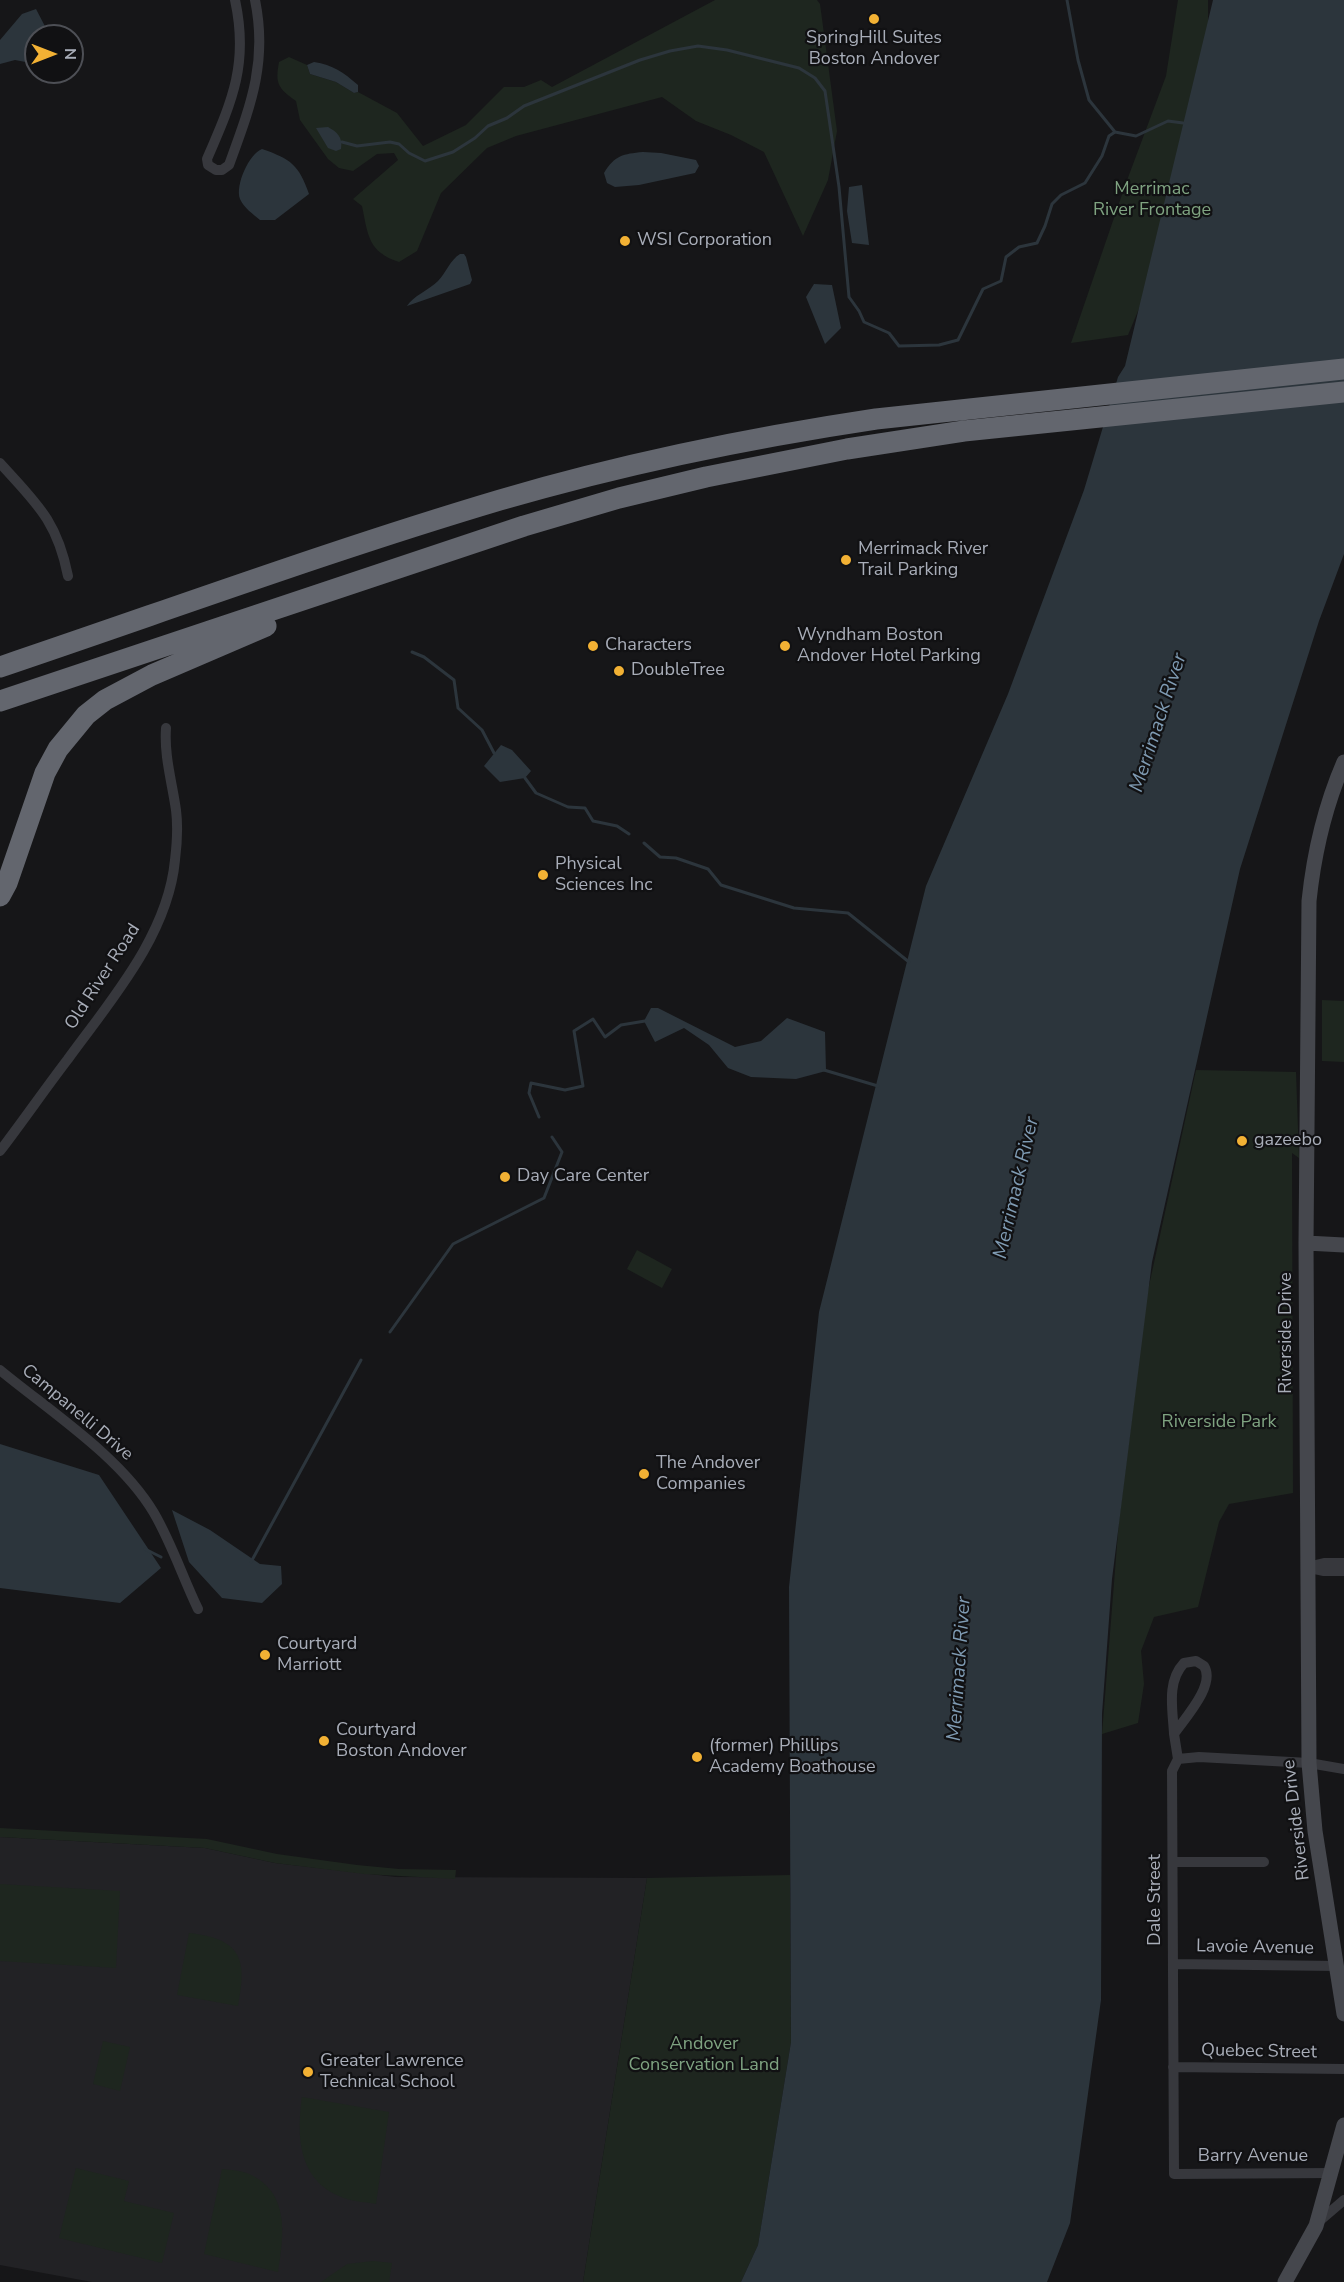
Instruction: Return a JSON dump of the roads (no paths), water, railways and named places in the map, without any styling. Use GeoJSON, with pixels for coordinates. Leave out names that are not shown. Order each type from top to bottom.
{"type":"FeatureCollection","features":[{"type":"Feature","properties":{"kind":"highway"},"geometry":{"type":"LineString","coordinates":[[0,667],[417,526],[570,481],[683,454],[825,427],[926,413],[1344,369]]}},
{"type":"Feature","properties":{"kind":"highway"},"geometry":{"type":"LineString","coordinates":[[0,701],[380,573],[573,511],[706,477],[847,449],[964,431],[1344,392]]}},
{"type":"Feature","properties":{"kind":"highway"},"geometry":{"type":"LineString","coordinates":[[0,896],[7,883],[45,773],[58,749],[86,715],[105,700],[152,675],[272,624],[380,573]]}},
{"type":"Feature","properties":{"kind":"main road","name":"Riverside Drive"},"geometry":{"type":"LineString","coordinates":[[1344,762],[1328,803],[1312,872],[1306,967],[1309,1763],[1315,1831],[1344,2014]]}},
{"type":"Feature","properties":{"kind":"main road"},"geometry":{"type":"LineString","coordinates":[[1306,1243],[1344,1245]]}},
{"type":"Feature","properties":{"kind":"main road"},"geometry":{"type":"LineString","coordinates":[[1285,2282],[1316,2225],[1344,2125]]}},
{"type":"Feature","properties":{"kind":"street"},"geometry":{"type":"LineString","coordinates":[[235,0],[241,32],[238,78],[232,100],[207,159],[208,165],[216,170],[222,170],[229,165],[249,111],[261,45],[255,0]]}},
{"type":"Feature","properties":{"kind":"street"},"geometry":{"type":"LineString","coordinates":[[0,463],[43,510],[63,554],[68,576]]}},
{"type":"Feature","properties":{"kind":"street","name":"Old River Road"},"geometry":{"type":"LineString","coordinates":[[0,1151],[117,991],[153,934],[170,887],[177,833],[176,812],[165,746],[166,728]]}},
{"type":"Feature","properties":{"kind":"street","name":"Campanelli Drive"},"geometry":{"type":"LineString","coordinates":[[0,1370],[95,1447],[128,1477],[154,1513],[198,1609]]}},
{"type":"Feature","properties":{"kind":"street"},"geometry":{"type":"LineString","coordinates":[[1307,1567],[1324,1563],[1344,1563]]}},
{"type":"Feature","properties":{"kind":"street"},"geometry":{"type":"LineString","coordinates":[[1307,1567],[1324,1571],[1344,1571]]}},
{"type":"Feature","properties":{"kind":"street"},"geometry":{"type":"LineString","coordinates":[[1174,1734],[1203,1692],[1207,1681],[1206,1668],[1196,1661],[1184,1663],[1174,1681],[1172,1693],[1174,1734],[1178,1759],[1209,1757],[1309,1763],[1344,1769]]}},
{"type":"Feature","properties":{"kind":"street","name":"Dale Street"},"geometry":{"type":"LineString","coordinates":[[1174,2174],[1172,1771],[1178,1759]]}},
{"type":"Feature","properties":{"kind":"street"},"geometry":{"type":"LineString","coordinates":[[1173,1862],[1264,1862]]}},
{"type":"Feature","properties":{"kind":"street","name":"Lavoie Avenue"},"geometry":{"type":"LineString","coordinates":[[1173,1964],[1337,1966]]}},
{"type":"Feature","properties":{"kind":"street","name":"Quebec Street"},"geometry":{"type":"LineString","coordinates":[[1173,2067],[1344,2070]]}},
{"type":"Feature","properties":{"kind":"street","name":"Barry Avenue"},"geometry":{"type":"LineString","coordinates":[[1174,2174],[1332,2173]]}},
{"type":"Feature","properties":{"kind":"street"},"geometry":{"type":"LineString","coordinates":[[1316,2225],[1344,2200]]}},
{"type":"Feature","properties":{"kind":"water","name":"Merrimack River"},"geometry":{"type":"Polygon","coordinates":[[[1213,0],[1344,0],[1344,554],[1319,621],[1240,869],[1152,1262],[1112,1579],[1102,1714],[1101,2000],[1070,2223],[1047,2282],[741,2282],[758,2245],[791,2042],[789,1587],[819,1312],[926,886],[1008,694],[1084,490],[1118,377],[1125,366],[1213,0]]]}},
{"type":"Feature","properties":{"kind":"water"},"geometry":{"type":"Polygon","coordinates":[[[36,9],[44,24],[24,24],[24,62],[15,60],[0,64],[0,40],[22,14],[36,9]]]}},
{"type":"Feature","properties":{"kind":"water"},"geometry":{"type":"Polygon","coordinates":[[[314,62],[327,65],[342,73],[358,85],[358,92],[354,93],[336,82],[310,74],[307,65],[314,62]]]}},
{"type":"Feature","properties":{"kind":"water"},"geometry":{"type":"Polygon","coordinates":[[[328,127],[339,135],[341,149],[336,151],[328,148],[316,128],[328,127]]]}},
{"type":"Feature","properties":{"kind":"water"},"geometry":{"type":"Polygon","coordinates":[[[262,149],[293,164],[302,176],[309,194],[275,220],[260,220],[246,208],[240,199],[241,178],[244,171],[252,157],[262,149]]]}},
{"type":"Feature","properties":{"kind":"water"},"geometry":{"type":"Polygon","coordinates":[[[643,152],[696,160],[699,166],[695,173],[639,185],[615,187],[607,183],[604,173],[616,159],[643,152]]]}},
{"type":"Feature","properties":{"kind":"water"},"geometry":{"type":"Polygon","coordinates":[[[862,185],[869,245],[852,243],[847,211],[849,187],[862,185]]]}},
{"type":"Feature","properties":{"kind":"water"},"geometry":{"type":"Polygon","coordinates":[[[460,254],[466,257],[472,280],[470,284],[407,306],[438,281],[460,254]]]}},
{"type":"Feature","properties":{"kind":"water"},"geometry":{"type":"Polygon","coordinates":[[[814,284],[832,285],[841,328],[825,344],[806,297],[814,284]]]}},
{"type":"Feature","properties":{"kind":"water"},"geometry":{"type":"Polygon","coordinates":[[[501,745],[512,750],[531,771],[525,778],[500,782],[484,766],[501,745]]]}},
{"type":"Feature","properties":{"kind":"water"},"geometry":{"type":"Polygon","coordinates":[[[651,1008],[658,1008],[735,1047],[761,1041],[787,1018],[825,1032],[826,1071],[796,1079],[751,1077],[728,1068],[709,1045],[684,1028],[655,1042],[644,1021],[651,1008]]]}},
{"type":"Feature","properties":{"kind":"water"},"geometry":{"type":"Polygon","coordinates":[[[0,1444],[99,1475],[161,1568],[120,1603],[0,1588],[0,1444]]]}},
{"type":"Feature","properties":{"kind":"water"},"geometry":{"type":"Polygon","coordinates":[[[172,1510],[210,1530],[260,1564],[281,1566],[282,1584],[262,1603],[222,1598],[189,1562],[172,1510]]]}},
{"type":"Feature","properties":{"kind":"waterway"},"geometry":{"type":"LineString","coordinates":[[1067,0],[1078,60],[1089,100],[1115,132]]}},
{"type":"Feature","properties":{"kind":"waterway"},"geometry":{"type":"LineString","coordinates":[[342,142],[357,146],[390,142],[399,144],[409,153],[425,161],[453,152],[475,138],[488,126],[507,118],[524,106],[640,60],[698,46],[727,50],[799,68],[815,78],[825,91],[839,187],[849,297],[864,322],[889,333],[899,346],[939,345],[958,340],[983,289],[1001,281],[1006,257],[1019,247],[1037,243],[1052,204],[1061,195],[1085,183],[1102,156],[1109,136],[1115,132],[1136,136],[1168,121],[1183,123]]}},
{"type":"Feature","properties":{"kind":"waterway"},"geometry":{"type":"LineString","coordinates":[[412,652],[424,657],[454,680],[458,708],[482,730],[494,753]]}},
{"type":"Feature","properties":{"kind":"waterway"},"geometry":{"type":"LineString","coordinates":[[525,778],[536,793],[568,807],[585,808],[593,821],[617,826],[629,834]]}},
{"type":"Feature","properties":{"kind":"waterway"},"geometry":{"type":"LineString","coordinates":[[644,843],[660,857],[676,858],[708,869],[721,885],[794,908],[848,913],[909,962]]}},
{"type":"Feature","properties":{"kind":"waterway"},"geometry":{"type":"LineString","coordinates":[[539,1117],[529,1093],[531,1083],[565,1090],[583,1086],[574,1031],[593,1019],[605,1037],[621,1025],[645,1021]]}},
{"type":"Feature","properties":{"kind":"waterway"},"geometry":{"type":"LineString","coordinates":[[824,1070],[878,1086]]}},
{"type":"Feature","properties":{"kind":"waterway"},"geometry":{"type":"LineString","coordinates":[[390,1332],[453,1244],[544,1198],[562,1152],[552,1137]]}},
{"type":"Feature","properties":{"kind":"waterway"},"geometry":{"type":"LineString","coordinates":[[251,1562],[361,1360]]}},
{"type":"Feature","properties":{"kind":"waterway"},"geometry":{"type":"LineString","coordinates":[[145,1549],[161,1557]]}},
{"type":"Feature","properties":{"kind":"place","name":"SpringHill Suites Boston Andover"},"geometry":{"type":"Point","coordinates":[874,19]}},
{"type":"Feature","properties":{"kind":"place","name":"WSI Corporation"},"geometry":{"type":"Point","coordinates":[625,241]}},
{"type":"Feature","properties":{"kind":"place","name":"Merrimack River Trail Parking"},"geometry":{"type":"Point","coordinates":[846,560]}},
{"type":"Feature","properties":{"kind":"place","name":"Characters"},"geometry":{"type":"Point","coordinates":[593,646]}},
{"type":"Feature","properties":{"kind":"place","name":"Wyndham Boston Andover Hotel Parking"},"geometry":{"type":"Point","coordinates":[785,646]}},
{"type":"Feature","properties":{"kind":"place","name":"DoubleTree"},"geometry":{"type":"Point","coordinates":[619,671]}},
{"type":"Feature","properties":{"kind":"place","name":"Physical Sciences Inc"},"geometry":{"type":"Point","coordinates":[543,875]}},
{"type":"Feature","properties":{"kind":"place","name":"gazeebo"},"geometry":{"type":"Point","coordinates":[1242,1141]}},
{"type":"Feature","properties":{"kind":"place","name":"Day Care Center"},"geometry":{"type":"Point","coordinates":[505,1177]}},
{"type":"Feature","properties":{"kind":"place","name":"The Andover Companies"},"geometry":{"type":"Point","coordinates":[644,1474]}},
{"type":"Feature","properties":{"kind":"place","name":"Courtyard Marriott"},"geometry":{"type":"Point","coordinates":[265,1655]}},
{"type":"Feature","properties":{"kind":"place","name":"Courtyard Boston Andover"},"geometry":{"type":"Point","coordinates":[324,1741]}},
{"type":"Feature","properties":{"kind":"place","name":"(former) Phillips Academy Boathouse"},"geometry":{"type":"Point","coordinates":[697,1757]}},
{"type":"Feature","properties":{"kind":"place","name":"Greater Lawrence Technical School"},"geometry":{"type":"Point","coordinates":[308,2072]}},
{"type":"Feature","properties":{"kind":"park label","name":"Merrimac River Frontage"},"geometry":{"type":"Point","coordinates":[1152,200]}},
{"type":"Feature","properties":{"kind":"park label","name":"Riverside Park"},"geometry":{"type":"Point","coordinates":[1219,1423]}},
{"type":"Feature","properties":{"kind":"park label","name":"Andover Conservation Land"},"geometry":{"type":"Point","coordinates":[704,2055]}}]}
